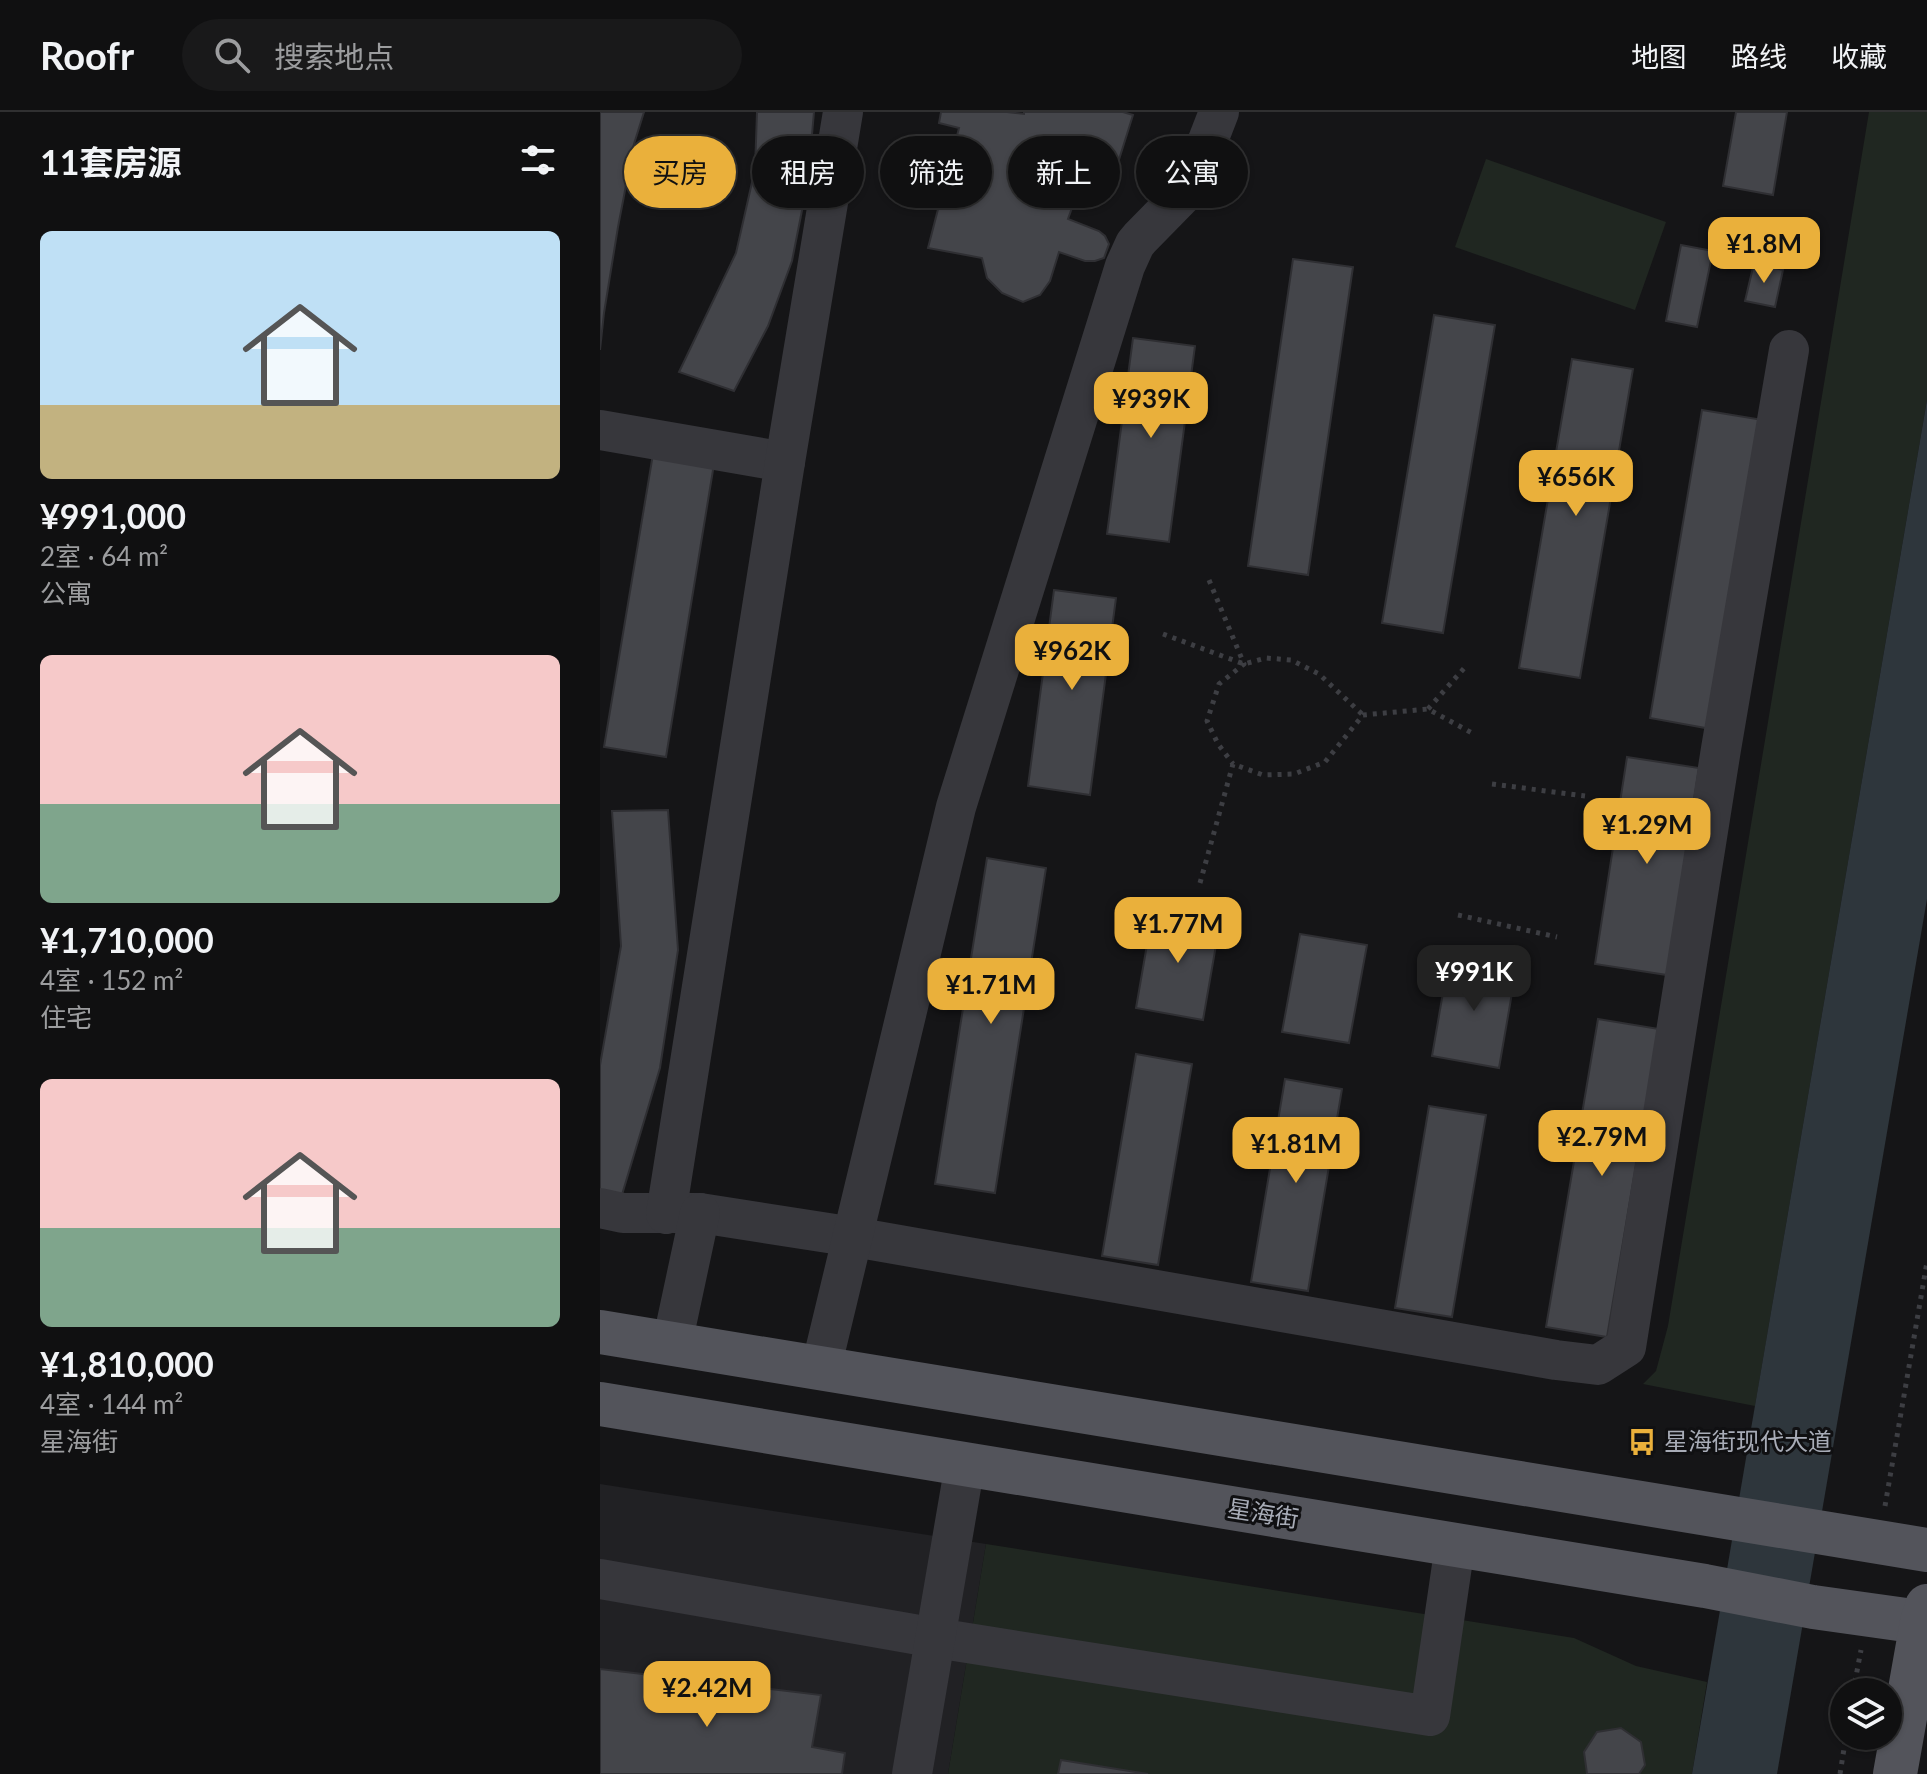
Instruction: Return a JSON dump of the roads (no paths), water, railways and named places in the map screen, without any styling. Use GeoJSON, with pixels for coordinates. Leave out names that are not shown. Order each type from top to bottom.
{"type":"FeatureCollection","features":[{"type":"Feature","properties":{"kind":"main road"},"geometry":{"type":"LineString","coordinates":[[600,1332],[1927,1550]]}},
{"type":"Feature","properties":{"kind":"main road","name":"星海街"},"geometry":{"type":"LineString","coordinates":[[600,1404],[1705,1586],[1813,1607],[1925,1617]]}},
{"type":"Feature","properties":{"kind":"main road"},"geometry":{"type":"LineString","coordinates":[[1895,1774],[1925,1617]]}},
{"type":"Feature","properties":{"kind":"street"},"geometry":{"type":"LineString","coordinates":[[672,1344],[683,1213],[785,462],[843,112]]}},
{"type":"Feature","properties":{"kind":"street"},"geometry":{"type":"LineString","coordinates":[[821,1368],[956,807],[1125,266],[1135,244],[1190,187],[1219,112]]}},
{"type":"Feature","properties":{"kind":"street"},"geometry":{"type":"LineString","coordinates":[[600,1208],[623,1213],[683,1213],[854,1237],[1556,1360],[1598,1365],[1626,1347],[1718,765],[1789,350]]}},
{"type":"Feature","properties":{"kind":"street"},"geometry":{"type":"LineString","coordinates":[[600,430],[785,462]]}},
{"type":"Feature","properties":{"kind":"street"},"geometry":{"type":"LineString","coordinates":[[912,1774],[965,1464]]}},
{"type":"Feature","properties":{"kind":"street"},"geometry":{"type":"LineString","coordinates":[[600,1579],[936,1638],[1430,1716],[1455,1545]]}},
{"type":"Feature","properties":{"kind":"place","name":"星海街现代大道"},"geometry":{"type":"Point","coordinates":[1642,1442]}}]}
